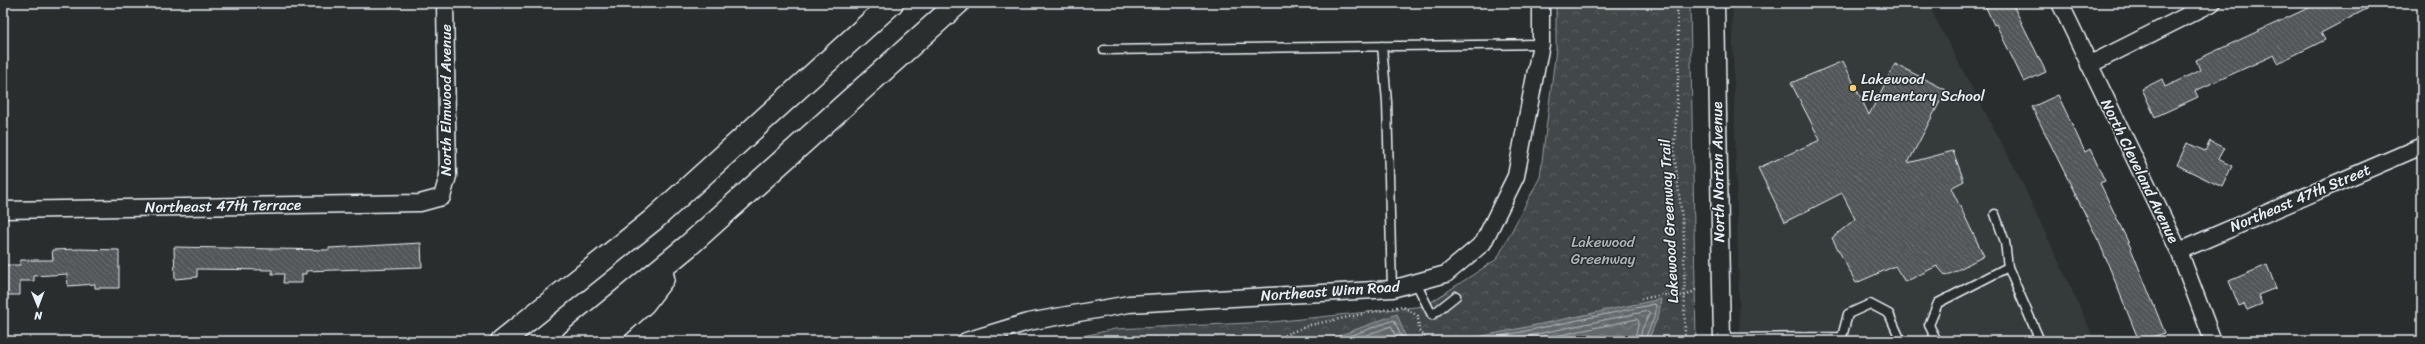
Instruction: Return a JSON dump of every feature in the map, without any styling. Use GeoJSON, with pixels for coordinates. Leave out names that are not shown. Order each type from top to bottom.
{"type":"FeatureCollection","features":[{"type":"Feature","properties":{"kind":"highway"},"geometry":{"type":"LineString","coordinates":[[502,341],[653,220],[892,3]]}},
{"type":"Feature","properties":{"kind":"highway"},"geometry":{"type":"LineString","coordinates":[[573,341],[688,246],[958,3]]}},
{"type":"Feature","properties":{"kind":"highway"},"geometry":{"type":"LineString","coordinates":[[602,341],[644,303],[688,246]]}},
{"type":"Feature","properties":{"kind":"street","name":"North Elmwood Avenue"},"geometry":{"type":"LineString","coordinates":[[442,197],[448,176],[445,3]]}},
{"type":"Feature","properties":{"kind":"street","name":"Northeast Winn Road"},"geometry":{"type":"LineString","coordinates":[[966,341],[1028,322],[1129,304],[1392,289],[1446,274],[1482,243],[1516,176],[1541,44],[1540,3]]}},
{"type":"Feature","properties":{"kind":"street","name":"North Norton Avenue"},"geometry":{"type":"LineString","coordinates":[[1716,3],[1722,340]]}},
{"type":"Feature","properties":{"kind":"street","name":"North Cleveland Avenue"},"geometry":{"type":"LineString","coordinates":[[2060,3],[2088,65],[2179,251],[2187,277],[2213,341]]}},
{"type":"Feature","properties":{"kind":"street"},"geometry":{"type":"LineString","coordinates":[[2088,65],[2212,3]]}},
{"type":"Feature","properties":{"kind":"street","name":"Northeast 47th Street"},"geometry":{"type":"LineString","coordinates":[[2179,251],[2422,146]]}},
{"type":"Feature","properties":{"kind":"street","name":"Northeast 47th Terrace"},"geometry":{"type":"LineString","coordinates":[[3,210],[420,202],[442,197]]}},
{"type":"Feature","properties":{"kind":"lane"},"geometry":{"type":"LineString","coordinates":[[1104,50],[1541,44]]}},
{"type":"Feature","properties":{"kind":"lane"},"geometry":{"type":"LineString","coordinates":[[1382,46],[1387,102],[1392,289]]}},
{"type":"Feature","properties":{"kind":"lane"},"geometry":{"type":"LineString","coordinates":[[1995,214],[2005,242],[2008,267],[2040,341]]}},
{"type":"Feature","properties":{"kind":"lane"},"geometry":{"type":"LineString","coordinates":[[1936,341],[1929,325],[1938,303],[2008,267]]}},
{"type":"Feature","properties":{"kind":"lane"},"geometry":{"type":"LineString","coordinates":[[1416,282],[1432,315],[1456,296]]}},
{"type":"Feature","properties":{"kind":"lane"},"geometry":{"type":"LineString","coordinates":[[1722,340],[1843,339],[1848,314],[1870,304],[1889,314],[1901,341]]}},
{"type":"Feature","properties":{"kind":"path","name":"Lakewood Greenway Trail"},"geometry":{"type":"LineString","coordinates":[[1677,3],[1679,63],[1674,152],[1684,236],[1686,296],[1685,341]]}},
{"type":"Feature","properties":{"kind":"path"},"geometry":{"type":"LineString","coordinates":[[1641,299],[1663,295],[1686,296],[1697,289]]}},
{"type":"Feature","properties":{"kind":"path"},"geometry":{"type":"LineString","coordinates":[[1269,341],[1310,326],[1402,306],[1418,316],[1419,331],[1425,336],[1425,341]]}},
{"type":"Feature","properties":{"kind":"shaded area","name":"Lakewood Elementary School"},"geometry":{"type":"Polygon","coordinates":[[[1732,3],[1927,3],[2017,172],[2089,327],[2093,341],[1740,341],[1732,3]]]}},
{"type":"Feature","properties":{"kind":"green space","name":"Lakewood Greenway"},"geometry":{"type":"Polygon","coordinates":[[[1556,3],[1690,3],[1696,341],[1061,341],[1115,329],[1272,322],[1425,306],[1497,259],[1540,177],[1556,49],[1556,3]]]}},
{"type":"Feature","properties":{"kind":"water"},"geometry":{"type":"Polygon","coordinates":[[[1661,299],[1659,314],[1648,341],[1459,341],[1661,299]]]}},
{"type":"Feature","properties":{"kind":"water"},"geometry":{"type":"Polygon","coordinates":[[[1397,314],[1407,341],[1325,341],[1397,314]]]}},
{"type":"Feature","properties":{"kind":"building"},"geometry":{"type":"Polygon","coordinates":[[[1984,3],[2012,3],[2046,72],[2024,82],[1996,24],[1994,25],[1984,3]]]}},
{"type":"Feature","properties":{"kind":"building"},"geometry":{"type":"Polygon","coordinates":[[[2319,3],[2378,3],[2321,33],[2325,40],[2278,63],[2274,55],[2195,91],[2198,97],[2155,117],[2142,89],[2162,79],[2165,87],[2200,70],[2196,60],[2319,3]]]}},
{"type":"Feature","properties":{"kind":"building","name":"Lakewood Elementary School"},"geometry":{"type":"Polygon","coordinates":[[[1843,61],[1869,115],[1895,64],[1946,90],[1908,163],[1953,151],[1964,181],[1951,188],[1984,256],[1946,276],[1937,266],[1905,282],[1895,266],[1856,283],[1832,238],[1855,219],[1842,193],[1785,222],[1758,168],[1820,140],[1791,83],[1843,61]]]}},
{"type":"Feature","properties":{"kind":"building"},"geometry":{"type":"Polygon","coordinates":[[[2058,95],[2085,152],[2090,149],[2105,181],[2100,183],[2130,246],[2165,333],[2139,341],[2100,244],[2032,107],[2058,95]]]}},
{"type":"Feature","properties":{"kind":"building"},"geometry":{"type":"Polygon","coordinates":[[[2210,141],[2224,148],[2218,159],[2232,166],[2222,187],[2177,165],[2187,143],[2205,151],[2210,141]]]}},
{"type":"Feature","properties":{"kind":"building"},"geometry":{"type":"Polygon","coordinates":[[[421,243],[422,267],[306,271],[306,274],[302,274],[302,283],[283,283],[284,274],[272,274],[272,270],[197,269],[197,277],[175,279],[174,247],[329,250],[329,248],[421,243]]]}},
{"type":"Feature","properties":{"kind":"building"},"geometry":{"type":"Polygon","coordinates":[[[52,250],[119,250],[119,288],[95,288],[95,284],[68,286],[67,274],[34,276],[34,281],[20,281],[20,295],[3,295],[3,265],[20,265],[20,260],[53,260],[52,250]]]}},
{"type":"Feature","properties":{"kind":"building"},"geometry":{"type":"Polygon","coordinates":[[[2267,265],[2276,288],[2258,295],[2262,304],[2247,310],[2244,304],[2239,306],[2229,281],[2267,265]]]}},
{"type":"Feature","properties":{"kind":"place","name":"Lakewood Elementary School"},"geometry":{"type":"Point","coordinates":[1853,88]}}]}
